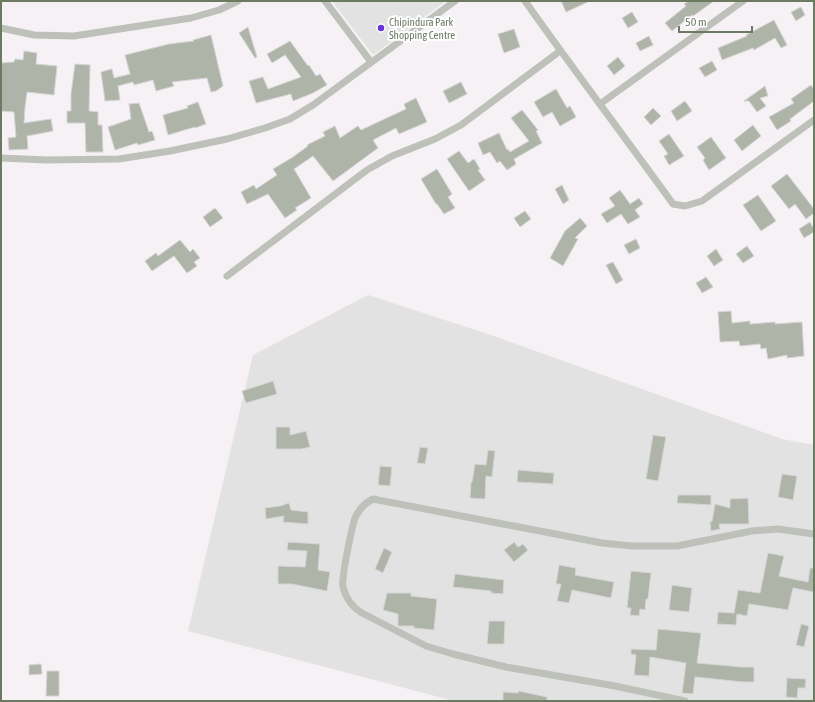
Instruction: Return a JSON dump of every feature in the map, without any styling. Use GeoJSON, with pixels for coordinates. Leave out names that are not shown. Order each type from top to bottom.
{"type":"FeatureCollection","features":[{"type":"Feature","properties":{"kind":"street"},"geometry":{"type":"LineString","coordinates":[[1,28],[34,35],[74,36],[191,18],[219,10],[238,1]]}},
{"type":"Feature","properties":{"kind":"street"},"geometry":{"type":"LineString","coordinates":[[325,1],[372,62]]}},
{"type":"Feature","properties":{"kind":"street"},"geometry":{"type":"LineString","coordinates":[[1,158],[46,160],[119,159],[170,151],[227,139],[265,128],[290,119],[313,105],[455,1]]}},
{"type":"Feature","properties":{"kind":"street"},"geometry":{"type":"LineString","coordinates":[[525,1],[672,204],[685,206],[702,201],[814,120]]}},
{"type":"Feature","properties":{"kind":"street"},"geometry":{"type":"LineString","coordinates":[[600,104],[743,1]]}},
{"type":"Feature","properties":{"kind":"street"},"geometry":{"type":"LineString","coordinates":[[227,276],[368,170],[392,156],[435,139],[461,125],[560,51]]}},
{"type":"Feature","properties":{"kind":"street"},"geometry":{"type":"LineString","coordinates":[[685,701],[615,686],[506,667],[453,654],[426,646],[353,608],[342,586],[355,517],[363,504],[373,499],[602,543],[632,546],[677,546],[752,531],[771,529],[814,534]]}},
{"type":"Feature","properties":{"kind":"shaded area","name":"Chipindura Park Shopping Centre"},"geometry":{"type":"Polygon","coordinates":[[[332,1],[446,1],[373,55],[332,1]]]}},
{"type":"Feature","properties":{"kind":"shaded area"},"geometry":{"type":"Polygon","coordinates":[[[368,295],[488,334],[782,439],[814,445],[814,701],[454,701],[188,631],[253,355],[368,295]]]}},
{"type":"Feature","properties":{"kind":"building"},"geometry":{"type":"Polygon","coordinates":[[[561,1],[590,1],[566,12],[561,1]]]}},
{"type":"Feature","properties":{"kind":"building"},"geometry":{"type":"Polygon","coordinates":[[[689,1],[714,1],[693,16],[692,15],[672,31],[665,23],[686,6],[684,4],[689,1]]]}},
{"type":"Feature","properties":{"kind":"building"},"geometry":{"type":"Polygon","coordinates":[[[801,7],[805,15],[796,21],[791,12],[801,7]]]}},
{"type":"Feature","properties":{"kind":"building"},"geometry":{"type":"Polygon","coordinates":[[[632,12],[638,22],[628,28],[622,18],[632,12]]]}},
{"type":"Feature","properties":{"kind":"building"},"geometry":{"type":"Polygon","coordinates":[[[774,20],[787,45],[781,48],[775,38],[754,50],[753,48],[722,60],[718,48],[747,36],[746,35],[774,20]]]}},
{"type":"Feature","properties":{"kind":"building"},"geometry":{"type":"Polygon","coordinates":[[[248,27],[257,57],[255,58],[239,33],[248,27]]]}},
{"type":"Feature","properties":{"kind":"building"},"geometry":{"type":"Polygon","coordinates":[[[514,29],[520,47],[504,53],[498,34],[514,29]]]}},
{"type":"Feature","properties":{"kind":"building"},"geometry":{"type":"Polygon","coordinates":[[[211,35],[223,86],[216,91],[211,92],[207,78],[172,82],[174,86],[156,91],[153,80],[134,85],[133,82],[118,86],[120,100],[105,101],[101,72],[112,69],[114,78],[130,74],[125,55],[169,44],[194,41],[193,40],[211,35]]]}},
{"type":"Feature","properties":{"kind":"building"},"geometry":{"type":"Polygon","coordinates":[[[649,36],[653,45],[640,51],[636,43],[649,36]]]}},
{"type":"Feature","properties":{"kind":"building"},"geometry":{"type":"Polygon","coordinates":[[[290,41],[316,76],[320,74],[327,85],[313,93],[293,101],[291,94],[256,103],[249,81],[263,77],[268,89],[301,77],[285,55],[272,63],[267,54],[290,41]]]}},
{"type":"Feature","properties":{"kind":"building"},"geometry":{"type":"Polygon","coordinates":[[[24,51],[37,53],[36,64],[57,66],[54,95],[27,92],[24,123],[51,119],[53,131],[27,136],[28,149],[9,150],[8,138],[16,137],[14,112],[1,111],[1,63],[14,62],[15,59],[23,60],[24,51]]]}},
{"type":"Feature","properties":{"kind":"building"},"geometry":{"type":"Polygon","coordinates":[[[618,57],[625,66],[614,75],[607,66],[618,57]]]}},
{"type":"Feature","properties":{"kind":"building"},"geometry":{"type":"Polygon","coordinates":[[[712,61],[717,70],[705,77],[699,68],[712,61]]]}},
{"type":"Feature","properties":{"kind":"building"},"geometry":{"type":"Polygon","coordinates":[[[75,64],[90,65],[89,111],[98,112],[98,125],[102,125],[103,152],[86,152],[85,123],[67,123],[67,111],[71,111],[71,94],[75,64]]]}},
{"type":"Feature","properties":{"kind":"building"},"geometry":{"type":"Polygon","coordinates":[[[461,82],[467,94],[449,103],[443,91],[461,82]]]}},
{"type":"Feature","properties":{"kind":"building"},"geometry":{"type":"Polygon","coordinates":[[[811,85],[814,90],[814,101],[790,119],[791,121],[777,130],[769,117],[794,103],[791,99],[811,85]]]}},
{"type":"Feature","properties":{"kind":"building"},"geometry":{"type":"Polygon","coordinates":[[[765,86],[768,96],[760,98],[766,106],[757,112],[749,101],[744,101],[765,86]]]}},
{"type":"Feature","properties":{"kind":"building"},"geometry":{"type":"Polygon","coordinates":[[[556,89],[567,108],[570,106],[576,117],[560,126],[552,112],[543,117],[534,102],[556,89]]]}},
{"type":"Feature","properties":{"kind":"building"},"geometry":{"type":"Polygon","coordinates":[[[416,98],[427,122],[399,134],[396,128],[373,140],[378,148],[333,181],[313,156],[294,169],[311,198],[295,208],[297,210],[285,218],[268,194],[247,204],[241,192],[254,185],[256,189],[277,175],[273,169],[293,157],[308,146],[307,145],[325,136],[323,132],[335,126],[340,138],[358,126],[361,130],[406,109],[404,104],[416,98]]]}},
{"type":"Feature","properties":{"kind":"building"},"geometry":{"type":"Polygon","coordinates":[[[685,101],[692,111],[677,121],[671,111],[685,101]]]}},
{"type":"Feature","properties":{"kind":"building"},"geometry":{"type":"Polygon","coordinates":[[[198,102],[206,124],[168,135],[163,115],[188,108],[187,106],[198,102]]]}},
{"type":"Feature","properties":{"kind":"building"},"geometry":{"type":"Polygon","coordinates":[[[139,103],[149,132],[152,131],[155,140],[138,145],[137,143],[115,150],[108,127],[131,119],[129,104],[139,103]]]}},
{"type":"Feature","properties":{"kind":"building"},"geometry":{"type":"Polygon","coordinates":[[[653,108],[661,116],[651,125],[644,117],[653,108]]]}},
{"type":"Feature","properties":{"kind":"building"},"geometry":{"type":"Polygon","coordinates":[[[522,110],[538,130],[536,131],[542,143],[514,159],[516,164],[507,170],[500,161],[497,163],[490,152],[483,155],[478,143],[499,133],[507,150],[508,149],[510,152],[529,141],[511,118],[522,110]]]}},
{"type":"Feature","properties":{"kind":"building"},"geometry":{"type":"Polygon","coordinates":[[[753,125],[761,136],[742,151],[734,140],[753,125]]]}},
{"type":"Feature","properties":{"kind":"building"},"geometry":{"type":"Polygon","coordinates":[[[669,134],[684,156],[669,165],[664,156],[668,154],[659,141],[669,134]]]}},
{"type":"Feature","properties":{"kind":"building"},"geometry":{"type":"Polygon","coordinates":[[[711,137],[726,158],[709,170],[703,160],[705,158],[697,147],[711,137]]]}},
{"type":"Feature","properties":{"kind":"building"},"geometry":{"type":"Polygon","coordinates":[[[459,151],[468,163],[474,159],[480,169],[478,170],[485,180],[469,191],[447,159],[459,151]]]}},
{"type":"Feature","properties":{"kind":"building"},"geometry":{"type":"Polygon","coordinates":[[[437,169],[452,194],[448,197],[455,208],[444,214],[421,179],[437,169]]]}},
{"type":"Feature","properties":{"kind":"building"},"geometry":{"type":"Polygon","coordinates":[[[787,174],[814,209],[814,213],[806,219],[795,204],[789,209],[771,186],[787,174]]]}},
{"type":"Feature","properties":{"kind":"building"},"geometry":{"type":"Polygon","coordinates":[[[562,185],[569,200],[563,204],[555,189],[562,185]]]}},
{"type":"Feature","properties":{"kind":"building"},"geometry":{"type":"Polygon","coordinates":[[[620,190],[630,204],[639,198],[643,204],[635,210],[640,217],[628,224],[621,214],[607,223],[601,214],[615,206],[609,198],[620,190]]]}},
{"type":"Feature","properties":{"kind":"building"},"geometry":{"type":"Polygon","coordinates":[[[758,195],[776,221],[761,231],[743,205],[758,195]]]}},
{"type":"Feature","properties":{"kind":"building"},"geometry":{"type":"Polygon","coordinates":[[[215,208],[223,218],[210,227],[203,217],[215,208]]]}},
{"type":"Feature","properties":{"kind":"building"},"geometry":{"type":"Polygon","coordinates":[[[525,211],[531,219],[520,227],[514,218],[525,211]]]}},
{"type":"Feature","properties":{"kind":"building"},"geometry":{"type":"Polygon","coordinates":[[[580,218],[587,226],[575,238],[578,239],[563,266],[550,258],[565,231],[580,218]]]}},
{"type":"Feature","properties":{"kind":"building"},"geometry":{"type":"Polygon","coordinates":[[[810,222],[814,232],[804,238],[799,229],[810,222]]]}},
{"type":"Feature","properties":{"kind":"building"},"geometry":{"type":"Polygon","coordinates":[[[636,239],[640,248],[629,254],[624,245],[636,239]]]}},
{"type":"Feature","properties":{"kind":"building"},"geometry":{"type":"Polygon","coordinates":[[[180,240],[190,252],[193,249],[200,258],[194,262],[197,266],[187,273],[174,256],[152,271],[145,261],[156,253],[158,256],[180,240]]]}},
{"type":"Feature","properties":{"kind":"building"},"geometry":{"type":"Polygon","coordinates":[[[747,246],[754,256],[743,263],[736,254],[747,246]]]}},
{"type":"Feature","properties":{"kind":"building"},"geometry":{"type":"Polygon","coordinates":[[[716,249],[723,260],[714,266],[707,256],[716,249]]]}},
{"type":"Feature","properties":{"kind":"building"},"geometry":{"type":"Polygon","coordinates":[[[613,262],[623,280],[616,284],[606,265],[613,262]]]}},
{"type":"Feature","properties":{"kind":"building"},"geometry":{"type":"Polygon","coordinates":[[[706,277],[713,287],[702,293],[696,283],[706,277]]]}},
{"type":"Feature","properties":{"kind":"building"},"geometry":{"type":"Polygon","coordinates":[[[731,311],[732,323],[750,321],[750,324],[802,322],[804,356],[787,358],[787,355],[768,359],[766,348],[761,349],[760,344],[740,346],[739,341],[720,342],[718,312],[731,311]]]}},
{"type":"Feature","properties":{"kind":"building"},"geometry":{"type":"Polygon","coordinates":[[[273,381],[277,394],[246,403],[242,391],[273,381]]]}},
{"type":"Feature","properties":{"kind":"building"},"geometry":{"type":"Polygon","coordinates":[[[276,427],[290,427],[290,435],[306,431],[310,447],[301,449],[276,449],[276,427]]]}},
{"type":"Feature","properties":{"kind":"building"},"geometry":{"type":"Polygon","coordinates":[[[653,435],[666,437],[658,481],[646,479],[653,435]]]}},
{"type":"Feature","properties":{"kind":"building"},"geometry":{"type":"Polygon","coordinates":[[[420,447],[428,448],[425,464],[417,463],[420,447]]]}},
{"type":"Feature","properties":{"kind":"building"},"geometry":{"type":"Polygon","coordinates":[[[488,450],[495,451],[492,477],[486,476],[485,499],[470,498],[471,482],[475,464],[486,465],[488,450]]]}},
{"type":"Feature","properties":{"kind":"building"},"geometry":{"type":"Polygon","coordinates":[[[380,466],[392,467],[390,486],[378,485],[380,466]]]}},
{"type":"Feature","properties":{"kind":"building"},"geometry":{"type":"Polygon","coordinates":[[[518,470],[554,473],[553,484],[517,482],[518,470]]]}},
{"type":"Feature","properties":{"kind":"building"},"geometry":{"type":"Polygon","coordinates":[[[782,474],[797,476],[793,500],[778,497],[782,474]]]}},
{"type":"Feature","properties":{"kind":"building"},"geometry":{"type":"Polygon","coordinates":[[[678,495],[711,495],[711,505],[677,503],[678,495]]]}},
{"type":"Feature","properties":{"kind":"building"},"geometry":{"type":"Polygon","coordinates":[[[748,498],[749,524],[719,524],[720,529],[711,531],[710,522],[712,521],[715,504],[730,508],[730,499],[748,498]]]}},
{"type":"Feature","properties":{"kind":"building"},"geometry":{"type":"Polygon","coordinates":[[[289,503],[291,510],[308,512],[308,524],[283,522],[284,516],[266,519],[265,508],[289,503]]]}},
{"type":"Feature","properties":{"kind":"building"},"geometry":{"type":"Polygon","coordinates":[[[288,542],[320,544],[318,570],[330,572],[327,591],[292,584],[278,584],[278,566],[305,567],[307,551],[287,550],[288,542]]]}},
{"type":"Feature","properties":{"kind":"building"},"geometry":{"type":"Polygon","coordinates":[[[514,542],[518,547],[523,544],[528,550],[514,562],[504,550],[514,542]]]}},
{"type":"Feature","properties":{"kind":"building"},"geometry":{"type":"Polygon","coordinates":[[[384,548],[392,552],[383,573],[375,569],[384,548]]]}},
{"type":"Feature","properties":{"kind":"building"},"geometry":{"type":"Polygon","coordinates":[[[768,553],[784,556],[779,576],[808,582],[810,568],[814,568],[814,592],[793,588],[788,610],[749,604],[747,616],[737,614],[736,625],[717,624],[718,612],[734,613],[738,590],[760,593],[768,553]]]}},
{"type":"Feature","properties":{"kind":"building"},"geometry":{"type":"Polygon","coordinates":[[[559,565],[576,568],[575,575],[614,582],[611,598],[572,590],[569,603],[557,601],[561,584],[556,584],[559,565]]]}},
{"type":"Feature","properties":{"kind":"building"},"geometry":{"type":"Polygon","coordinates":[[[631,571],[651,573],[648,599],[646,599],[645,610],[640,609],[639,616],[630,615],[631,608],[627,608],[631,571]]]}},
{"type":"Feature","properties":{"kind":"building"},"geometry":{"type":"Polygon","coordinates":[[[455,574],[504,580],[503,594],[491,593],[491,591],[453,587],[455,574]]]}},
{"type":"Feature","properties":{"kind":"building"},"geometry":{"type":"Polygon","coordinates":[[[672,585],[692,588],[689,612],[669,610],[672,585]]]}},
{"type":"Feature","properties":{"kind":"building"},"geometry":{"type":"Polygon","coordinates":[[[387,593],[411,593],[411,596],[437,599],[434,630],[414,628],[414,626],[398,626],[398,614],[383,610],[387,593]]]}},
{"type":"Feature","properties":{"kind":"building"},"geometry":{"type":"Polygon","coordinates":[[[489,621],[505,621],[504,644],[487,644],[489,621]]]}},
{"type":"Feature","properties":{"kind":"building"},"geometry":{"type":"Polygon","coordinates":[[[801,624],[809,626],[804,647],[796,645],[801,624]]]}},
{"type":"Feature","properties":{"kind":"building"},"geometry":{"type":"Polygon","coordinates":[[[658,629],[701,633],[697,663],[754,667],[754,682],[695,677],[693,694],[682,693],[686,663],[650,657],[649,676],[634,675],[636,655],[631,654],[631,649],[656,650],[658,629]]]}},
{"type":"Feature","properties":{"kind":"building"},"geometry":{"type":"Polygon","coordinates":[[[41,664],[42,674],[29,675],[29,665],[41,664]]]}},
{"type":"Feature","properties":{"kind":"building"},"geometry":{"type":"Polygon","coordinates":[[[47,671],[59,671],[59,696],[46,696],[47,671]]]}},
{"type":"Feature","properties":{"kind":"building"},"geometry":{"type":"Polygon","coordinates":[[[787,678],[806,679],[805,688],[798,688],[797,698],[786,697],[787,678]]]}},
{"type":"Feature","properties":{"kind":"building"},"geometry":{"type":"Polygon","coordinates":[[[519,691],[547,697],[547,701],[503,701],[503,692],[518,693],[519,691]]]}},
{"type":"Feature","properties":{"kind":"place","name":"Chipindura Park Shopping Centre"},"geometry":{"type":"Point","coordinates":[381,28]}}]}
